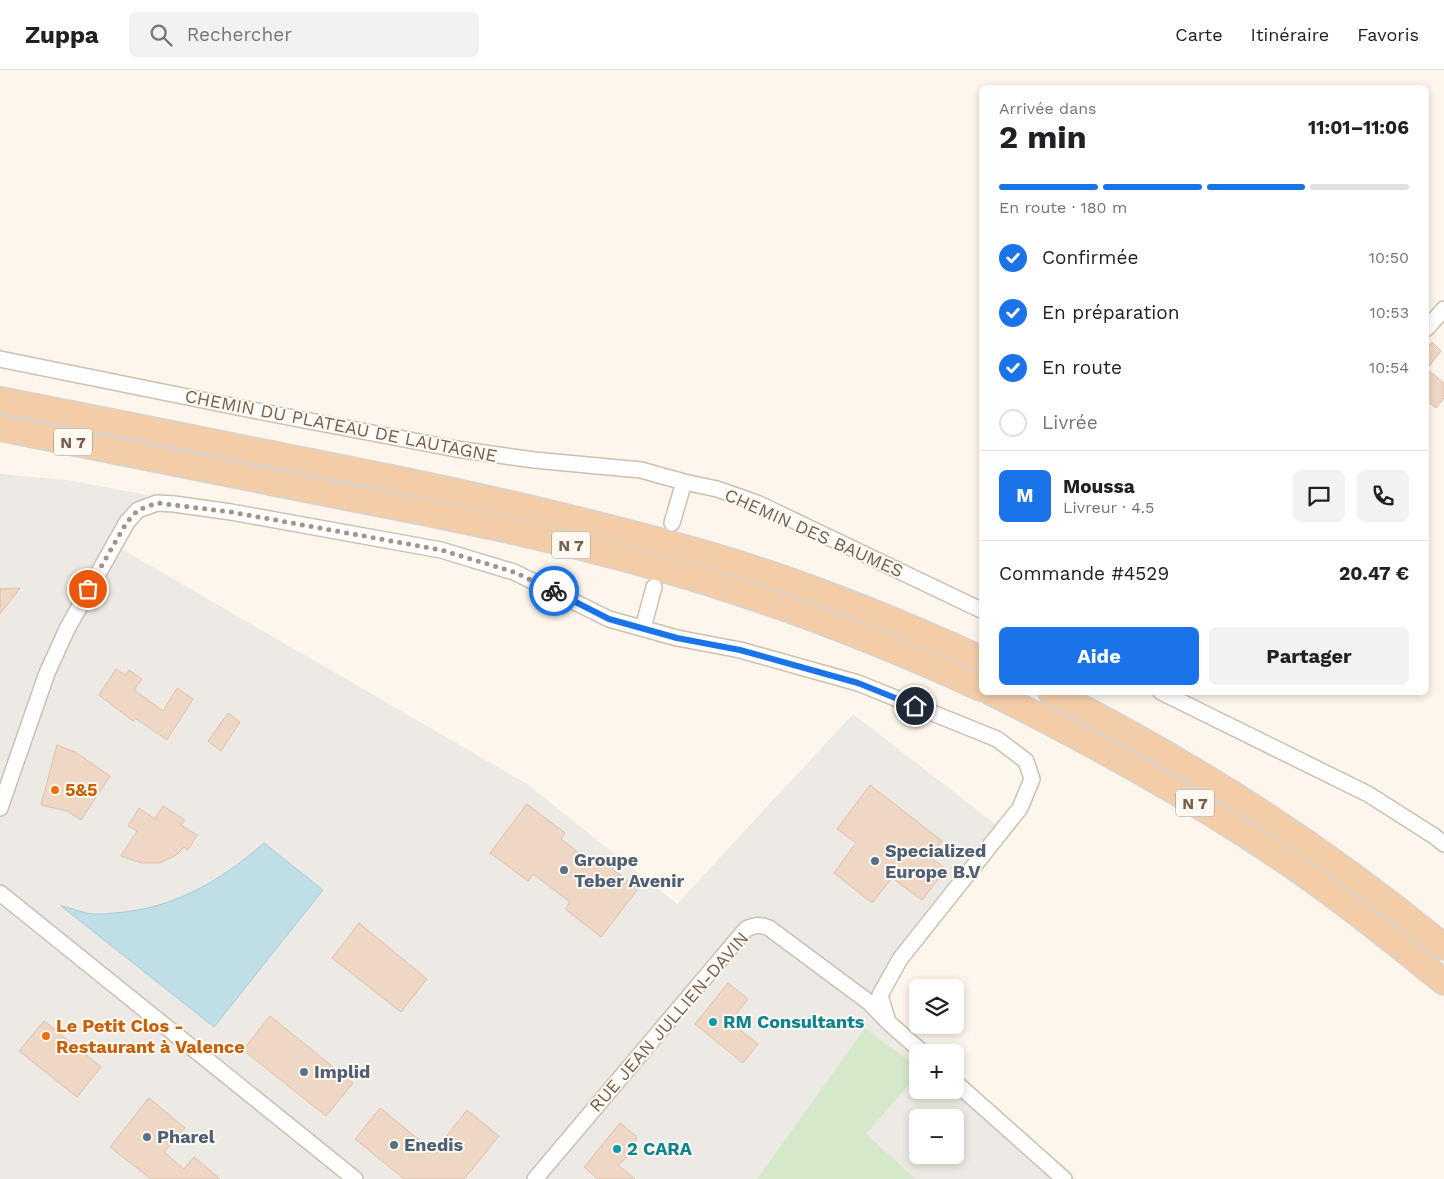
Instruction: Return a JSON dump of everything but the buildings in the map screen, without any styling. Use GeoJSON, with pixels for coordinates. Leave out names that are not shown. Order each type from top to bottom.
{"type":"FeatureCollection","features":[{"type":"Feature","properties":{"kind":"highway","name":"N 7"},"geometry":{"type":"LineString","coordinates":[[0,400],[419,483],[615,529],[710,556],[789,582],[906,625],[979,658]]}},
{"type":"Feature","properties":{"kind":"highway","name":"N 7"},"geometry":{"type":"LineString","coordinates":[[0,428],[430,514],[607,553],[710,583],[811,617],[893,649],[979,687]]}},
{"type":"Feature","properties":{"kind":"highway","name":"N 7"},"geometry":{"type":"LineString","coordinates":[[997,695],[1090,742],[1244,833],[1386,934],[1444,982]]}},
{"type":"Feature","properties":{"kind":"highway","name":"N 7"},"geometry":{"type":"LineString","coordinates":[[1057,695],[1120,729],[1260,812],[1345,870],[1444,947]]}},
{"type":"Feature","properties":{"kind":"street"},"geometry":{"type":"LineString","coordinates":[[1429,326],[1444,309]]}},
{"type":"Feature","properties":{"kind":"street","name":"CHEMIN DU PLATEAU DE LAUTAGNE"},"geometry":{"type":"LineString","coordinates":[[0,359],[456,449],[534,460],[641,470],[684,482]]}},
{"type":"Feature","properties":{"kind":"street"},"geometry":{"type":"LineString","coordinates":[[672,524],[684,482]]}},
{"type":"Feature","properties":{"kind":"street","name":"CHEMIN DES BAUMES"},"geometry":{"type":"LineString","coordinates":[[684,482],[717,489],[757,503],[979,609]]}},
{"type":"Feature","properties":{"kind":"street"},"geometry":{"type":"LineString","coordinates":[[0,808],[47,673],[67,629],[127,522],[138,510],[157,503],[231,512],[441,550],[514,572],[609,619],[677,638],[740,650],[858,683],[997,739],[1026,761],[1032,779],[1020,808],[900,959],[880,995],[888,1022],[913,1044]]}},
{"type":"Feature","properties":{"kind":"street"},"geometry":{"type":"LineString","coordinates":[[643,628],[654,587]]}},
{"type":"Feature","properties":{"kind":"street"},"geometry":{"type":"LineString","coordinates":[[1167,695],[1368,794],[1444,844]]}},
{"type":"Feature","properties":{"kind":"street"},"geometry":{"type":"LineString","coordinates":[[0,893],[355,1179]]}},
{"type":"Feature","properties":{"kind":"street","name":"RUE JEAN JULLIEN-DAVIN"},"geometry":{"type":"LineString","coordinates":[[535,1179],[746,928],[756,925],[769,928],[870,1003],[888,1022]]}},
{"type":"Feature","properties":{"kind":"street"},"geometry":{"type":"LineString","coordinates":[[964,1090],[1064,1179]]}},
{"type":"Feature","properties":{"kind":"shaded area"},"geometry":{"type":"Polygon","coordinates":[[[0,474],[67,480],[153,496],[135,503],[123,515],[106,540],[527,784],[677,904],[853,714],[1008,834],[892,980],[888,999],[897,1021],[909,1031],[909,1034],[912,1034],[924,1044],[909,1044],[909,1099],[964,1099],[964,1080],[1077,1179],[0,1179],[0,474]]]}},
{"type":"Feature","properties":{"kind":"green space"},"geometry":{"type":"Polygon","coordinates":[[[865,1028],[909,1061],[909,1084],[866,1134],[916,1179],[757,1179],[865,1028]]]}},
{"type":"Feature","properties":{"kind":"water"},"geometry":{"type":"Polygon","coordinates":[[[264,843],[323,890],[214,1027],[61,906],[87,913],[100,914],[157,906],[195,891],[213,881],[264,843]]]}},
{"type":"Feature","properties":{"kind":"way so far"},"geometry":{"type":"LineString","coordinates":[[88,589],[127,522],[138,510],[157,503],[231,512],[441,550],[514,572],[554,591]]}},
{"type":"Feature","properties":{"kind":"place","name":"5&5"},"geometry":{"type":"Point","coordinates":[55,790]}},
{"type":"Feature","properties":{"kind":"place","name":"Specialized Europe B.V"},"geometry":{"type":"Point","coordinates":[875,861]}},
{"type":"Feature","properties":{"kind":"place","name":"Groupe Teber Avenir"},"geometry":{"type":"Point","coordinates":[564,870]}},
{"type":"Feature","properties":{"kind":"place","name":"RM Consultants"},"geometry":{"type":"Point","coordinates":[713,1022]}},
{"type":"Feature","properties":{"kind":"place","name":"Le Petit Clos - Restaurant à Valence"},"geometry":{"type":"Point","coordinates":[46,1036]}},
{"type":"Feature","properties":{"kind":"place","name":"Implid"},"geometry":{"type":"Point","coordinates":[304,1072]}},
{"type":"Feature","properties":{"kind":"place","name":"Pharel"},"geometry":{"type":"Point","coordinates":[147,1137]}},
{"type":"Feature","properties":{"kind":"place","name":"Enedis"},"geometry":{"type":"Point","coordinates":[394,1145]}},
{"type":"Feature","properties":{"kind":"place","name":"2 CARA"},"geometry":{"type":"Point","coordinates":[617,1149]}},
{"type":"Feature","properties":{"kind":"route"},"geometry":{"type":"LineString","coordinates":[[554,591],[609,619],[677,638],[740,650],[858,683],[915,706]]}}]}
